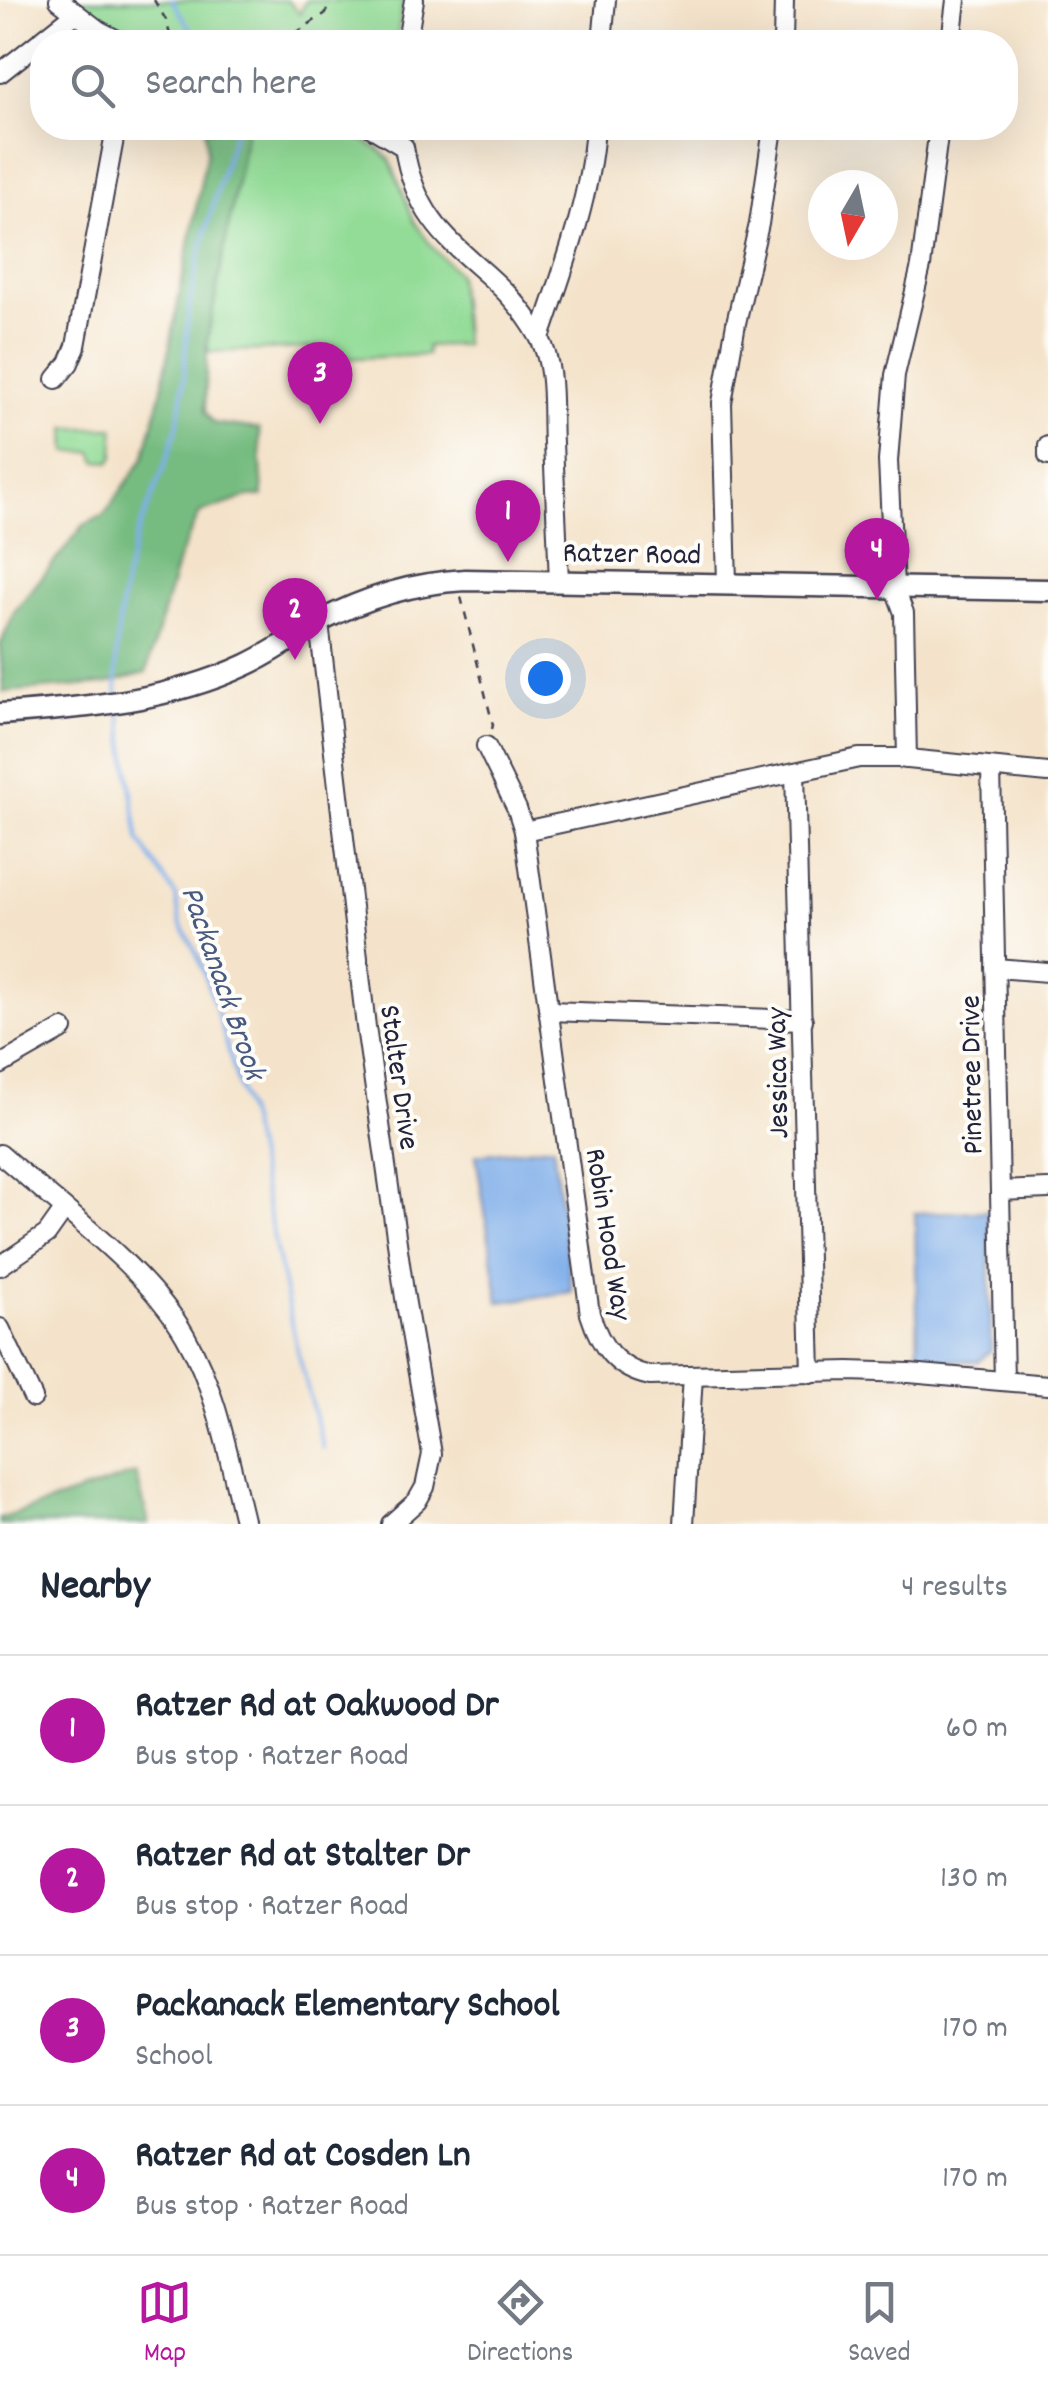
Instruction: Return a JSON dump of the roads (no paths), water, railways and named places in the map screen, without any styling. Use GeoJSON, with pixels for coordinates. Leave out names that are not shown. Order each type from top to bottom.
{"type":"FeatureCollection","features":[{"type":"Feature","properties":{"kind":"main road","name":"Ratzer Road"},"geometry":{"type":"LineString","coordinates":[[0,714],[122,702],[173,690],[245,665],[319,622],[404,587],[458,580],[1048,590]]}},
{"type":"Feature","properties":{"kind":"street"},"geometry":{"type":"LineString","coordinates":[[59,0],[101,30]]}},
{"type":"Feature","properties":{"kind":"street"},"geometry":{"type":"LineString","coordinates":[[410,30],[414,0]]}},
{"type":"Feature","properties":{"kind":"street"},"geometry":{"type":"LineString","coordinates":[[603,30],[606,0]]}},
{"type":"Feature","properties":{"kind":"street"},"geometry":{"type":"LineString","coordinates":[[783,30],[784,0]]}},
{"type":"Feature","properties":{"kind":"street"},"geometry":{"type":"LineString","coordinates":[[952,30],[956,0]]}},
{"type":"Feature","properties":{"kind":"street"},"geometry":{"type":"LineString","coordinates":[[55,30],[75,14]]}},
{"type":"Feature","properties":{"kind":"street"},"geometry":{"type":"LineString","coordinates":[[0,73],[30,49]]}},
{"type":"Feature","properties":{"kind":"street"},"geometry":{"type":"LineString","coordinates":[[56,379],[76,346],[114,140]]}},
{"type":"Feature","properties":{"kind":"street"},"geometry":{"type":"LineString","coordinates":[[392,140],[404,147]]}},
{"type":"Feature","properties":{"kind":"street"},"geometry":{"type":"LineString","coordinates":[[404,140],[421,205],[433,224],[445,240],[514,300],[540,338],[551,380],[559,581]]}},
{"type":"Feature","properties":{"kind":"street"},"geometry":{"type":"LineString","coordinates":[[540,338],[576,224],[594,140]]}},
{"type":"Feature","properties":{"kind":"street"},"geometry":{"type":"LineString","coordinates":[[727,583],[722,403],[759,224],[771,140]]}},
{"type":"Feature","properties":{"kind":"street"},"geometry":{"type":"LineString","coordinates":[[908,759],[904,613],[894,586],[888,462],[892,402],[921,266],[937,140]]}},
{"type":"Feature","properties":{"kind":"street"},"geometry":{"type":"LineString","coordinates":[[1048,446],[1048,456]]}},
{"type":"Feature","properties":{"kind":"street","name":"Stalter Drive"},"geometry":{"type":"LineString","coordinates":[[319,622],[366,1027],[432,1454],[425,1487],[417,1501],[392,1524]]}},
{"type":"Feature","properties":{"kind":"street","name":"Robin Hood Way"},"geometry":{"type":"LineString","coordinates":[[486,746],[524,831],[590,1314],[612,1357],[636,1373],[909,1372],[1048,1385]]}},
{"type":"Feature","properties":{"kind":"street"},"geometry":{"type":"LineString","coordinates":[[524,831],[859,758],[1048,773]]}},
{"type":"Feature","properties":{"kind":"street","name":"Pinetree Drive"},"geometry":{"type":"LineString","coordinates":[[991,768],[1004,1381]]}},
{"type":"Feature","properties":{"kind":"street","name":"Jessica Way"},"geometry":{"type":"LineString","coordinates":[[795,772],[811,1372]]}},
{"type":"Feature","properties":{"kind":"street"},"geometry":{"type":"LineString","coordinates":[[996,968],[1048,972]]}},
{"type":"Feature","properties":{"kind":"street"},"geometry":{"type":"LineString","coordinates":[[548,1011],[802,1020]]}},
{"type":"Feature","properties":{"kind":"street"},"geometry":{"type":"LineString","coordinates":[[0,1066],[63,1029]]}},
{"type":"Feature","properties":{"kind":"street"},"geometry":{"type":"LineString","coordinates":[[0,1154],[139,1276],[170,1311],[211,1394],[245,1524]]}},
{"type":"Feature","properties":{"kind":"street"},"geometry":{"type":"LineString","coordinates":[[1000,1191],[1048,1189]]}},
{"type":"Feature","properties":{"kind":"street"},"geometry":{"type":"LineString","coordinates":[[0,1266],[46,1234],[64,1210]]}},
{"type":"Feature","properties":{"kind":"street"},"geometry":{"type":"LineString","coordinates":[[0,1328],[33,1398]]}},
{"type":"Feature","properties":{"kind":"street"},"geometry":{"type":"LineString","coordinates":[[684,1524],[693,1374]]}},
{"type":"Feature","properties":{"kind":"water"},"geometry":{"type":"Polygon","coordinates":[[[553,1146],[572,1292],[499,1302],[476,1155],[553,1146]]]}},
{"type":"Feature","properties":{"kind":"water"},"geometry":{"type":"Polygon","coordinates":[[[989,1211],[991,1350],[978,1362],[918,1358],[915,1213],[989,1211]]]}},
{"type":"Feature","properties":{"kind":"waterway","name":"Packanack Brook"},"geometry":{"type":"LineString","coordinates":[[172,0],[191,30]]}},
{"type":"Feature","properties":{"kind":"waterway","name":"Packanack Brook"},"geometry":{"type":"LineString","coordinates":[[118,697],[116,656],[124,586],[177,425],[195,276],[232,140]]}},
{"type":"Feature","properties":{"kind":"waterway","name":"Packanack Brook"},"geometry":{"type":"LineString","coordinates":[[120,711],[139,840],[176,896],[180,922],[198,956],[216,1008],[250,1125],[296,1344],[323,1448]]}},
{"type":"Feature","properties":{"kind":"place","name":"Packanack Elementary School"},"geometry":{"type":"Point","coordinates":[320,424]}},
{"type":"Feature","properties":{"kind":"place","name":"Ratzer Rd at Oakwood Dr"},"geometry":{"type":"Point","coordinates":[508,562]}},
{"type":"Feature","properties":{"kind":"place","name":"Ratzer Rd at Cosden Ln"},"geometry":{"type":"Point","coordinates":[877,600]}},
{"type":"Feature","properties":{"kind":"place","name":"Ratzer Rd at Stalter Dr"},"geometry":{"type":"Point","coordinates":[295,660]}}]}
